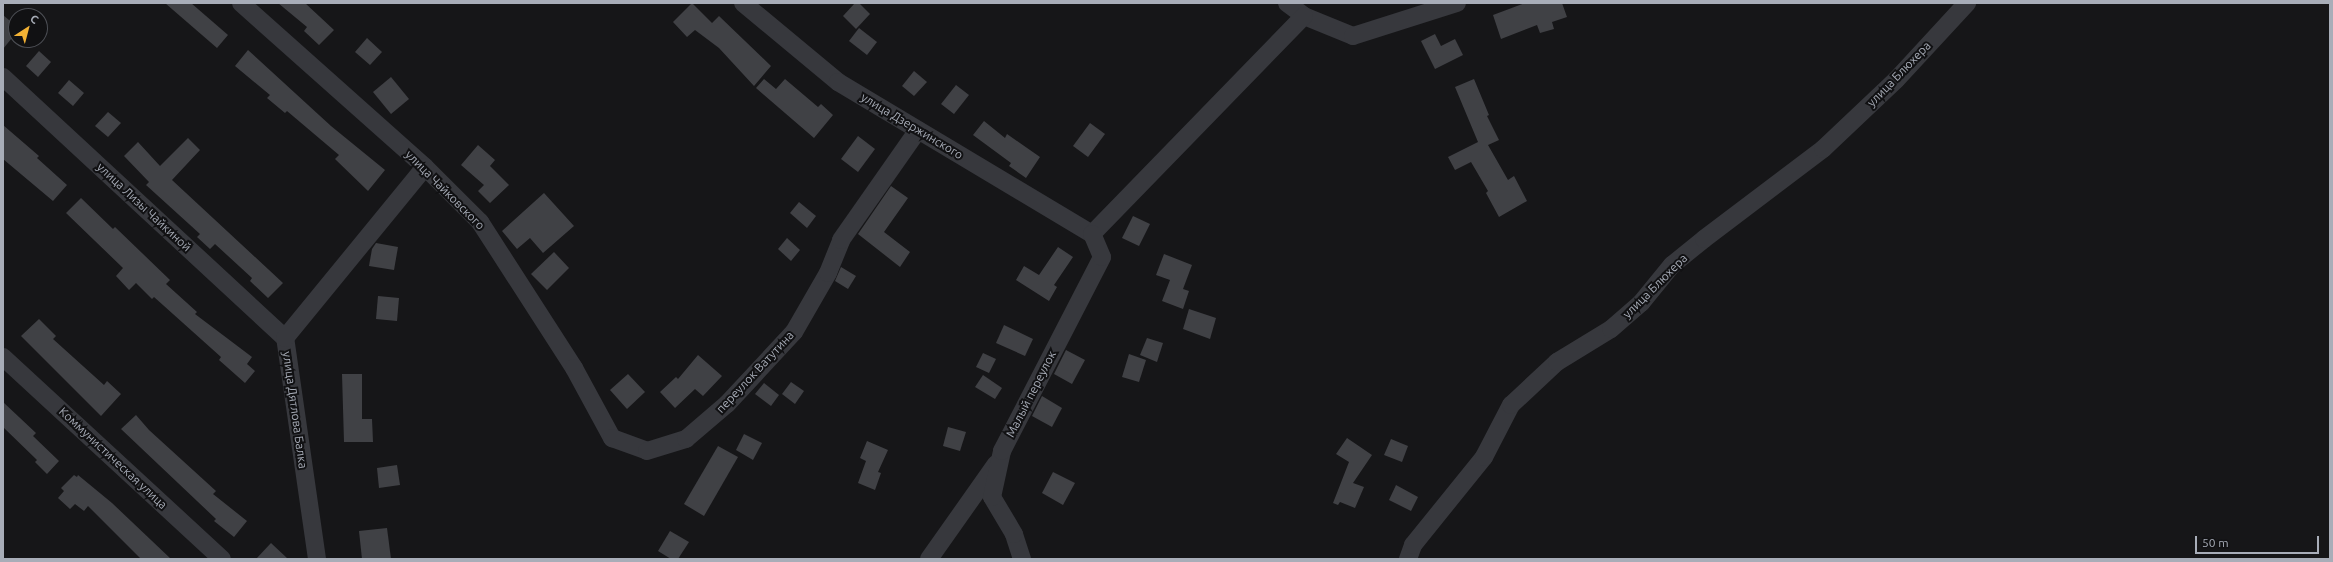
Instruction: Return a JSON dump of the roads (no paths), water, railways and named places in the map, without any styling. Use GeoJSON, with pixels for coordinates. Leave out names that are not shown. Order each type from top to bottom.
{"type":"FeatureCollection","features":[{"type":"Feature","properties":{"kind":"street","name":"улица Чайковского"},"geometry":{"type":"LineString","coordinates":[[241,3],[425,167],[480,222],[574,368],[612,438]]}},
{"type":"Feature","properties":{"kind":"street","name":"улица Дзержинского"},"geometry":{"type":"LineString","coordinates":[[743,3],[838,82],[1092,234]]}},
{"type":"Feature","properties":{"kind":"street"},"geometry":{"type":"LineString","coordinates":[[1287,3],[1304,16],[1352,36],[1457,3]]}},
{"type":"Feature","properties":{"kind":"street","name":"улица Блюхера"},"geometry":{"type":"LineString","coordinates":[[1408,559],[1414,545],[1484,457],[1511,405],[1557,362],[1611,329],[1641,303],[1672,265],[1823,149],[1896,80],[1967,3]]}},
{"type":"Feature","properties":{"kind":"street"},"geometry":{"type":"LineString","coordinates":[[1092,234],[1304,16]]}},
{"type":"Feature","properties":{"kind":"street","name":"улица Лизы Чайкиной"},"geometry":{"type":"LineString","coordinates":[[3,77],[284,338]]}},
{"type":"Feature","properties":{"kind":"street","name":"переулок Ватутина"},"geometry":{"type":"LineString","coordinates":[[612,438],[647,451],[686,439],[727,404],[794,332],[828,273],[841,240],[918,130]]}},
{"type":"Feature","properties":{"kind":"street","name":"улица Дятлова Балка"},"geometry":{"type":"LineString","coordinates":[[316,559],[284,338],[425,167]]}},
{"type":"Feature","properties":{"kind":"street","name":"Малый переулок"},"geometry":{"type":"LineString","coordinates":[[1022,559],[1014,534],[992,497],[1001,456],[1102,257],[1092,234]]}},
{"type":"Feature","properties":{"kind":"street","name":"Коммунистическая улица"},"geometry":{"type":"LineString","coordinates":[[3,357],[222,559]]}},
{"type":"Feature","properties":{"kind":"street"},"geometry":{"type":"LineString","coordinates":[[930,559],[1001,456]]}}]}
